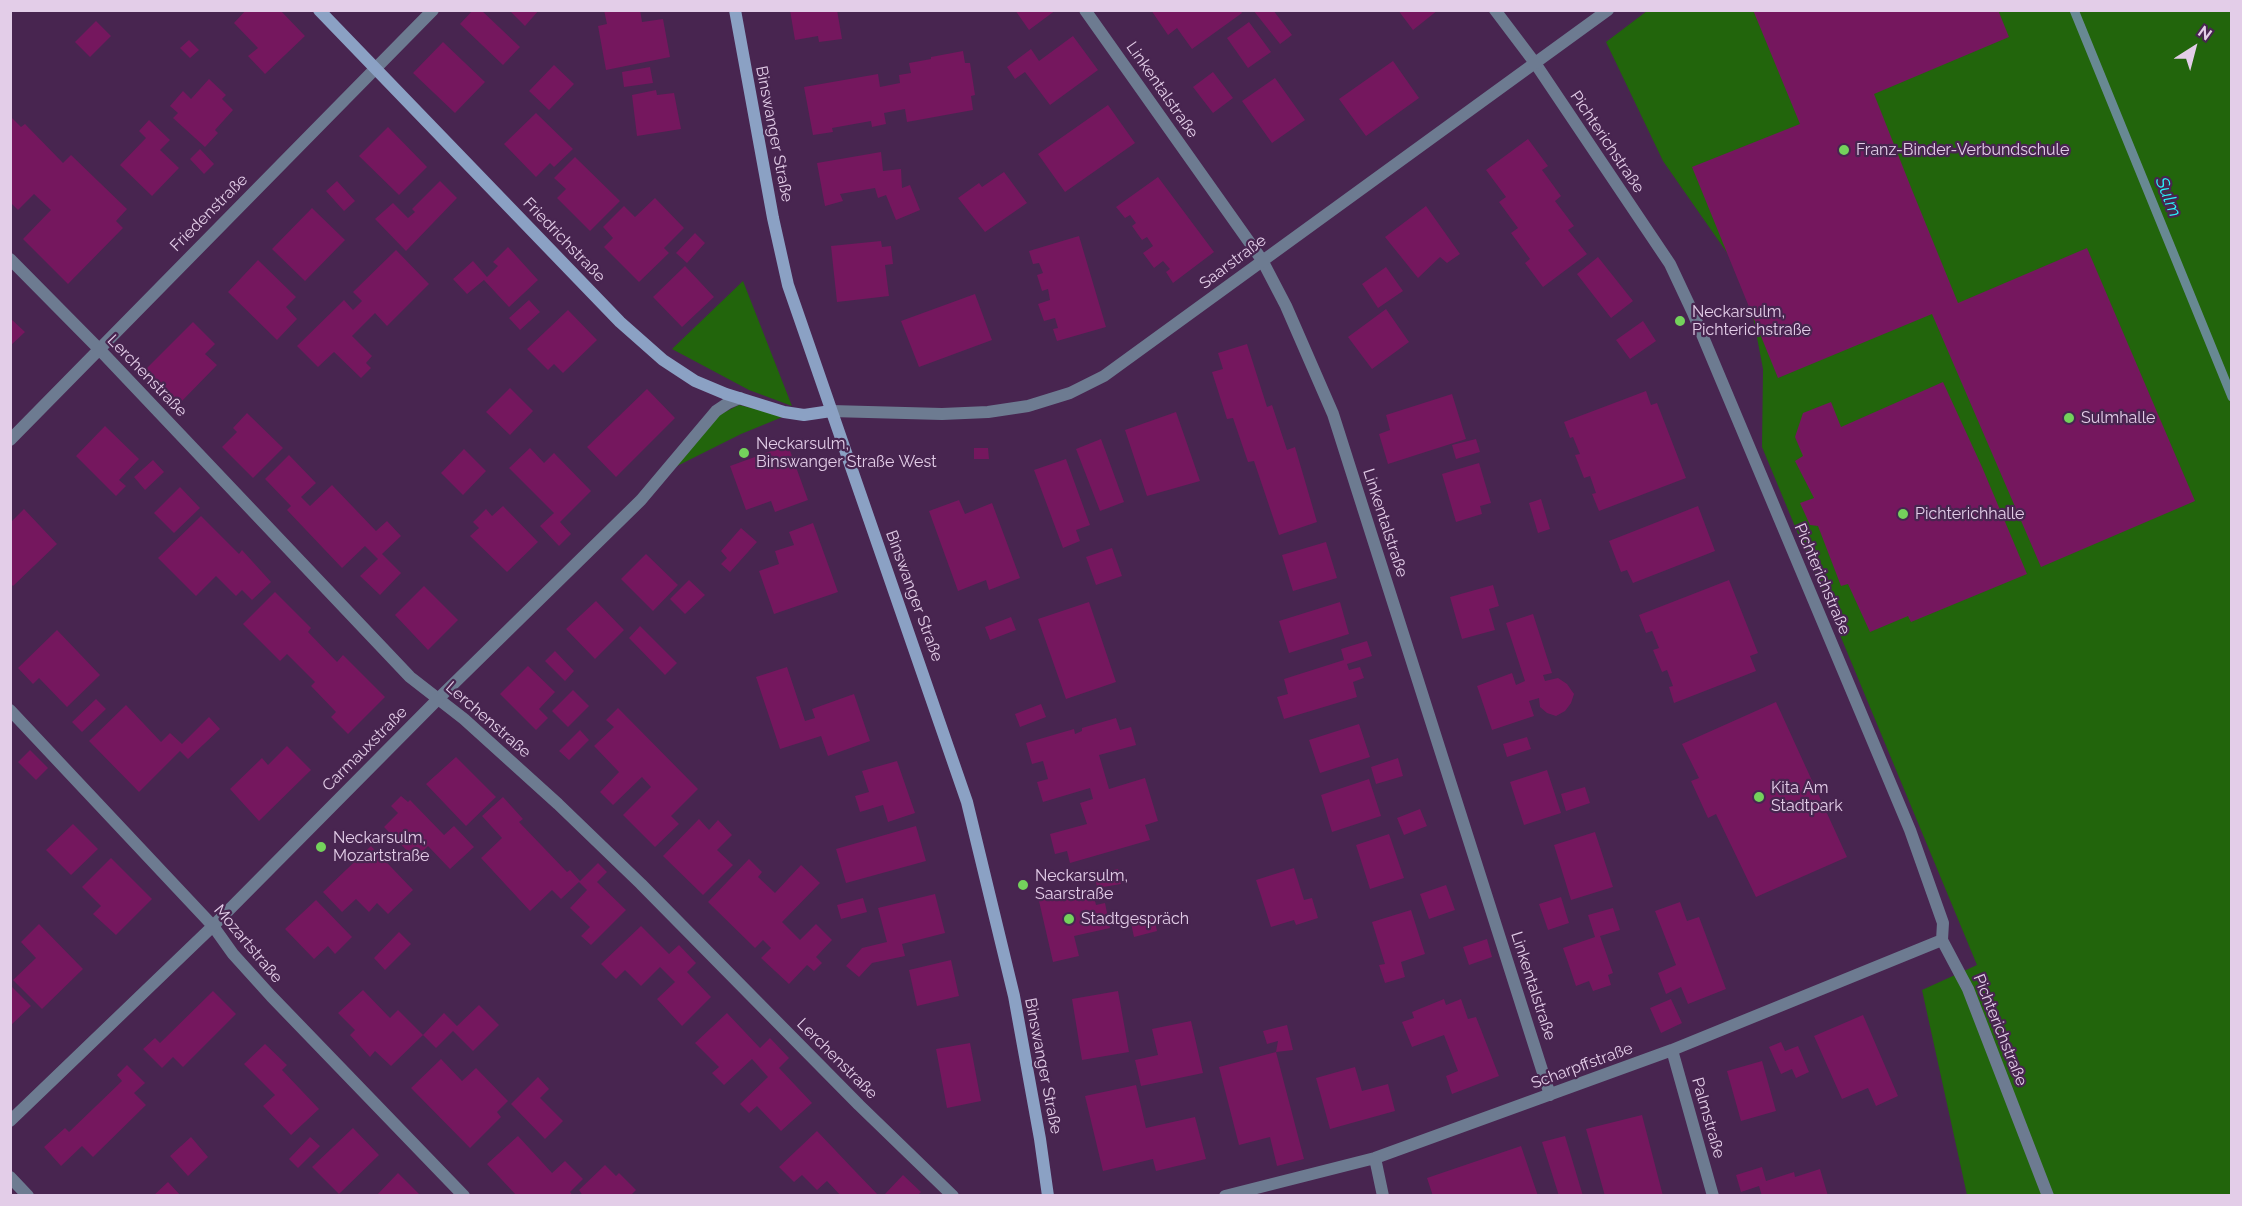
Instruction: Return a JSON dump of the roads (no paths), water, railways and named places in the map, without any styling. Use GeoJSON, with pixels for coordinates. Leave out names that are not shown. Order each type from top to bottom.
{"type":"FeatureCollection","features":[{"type":"Feature","properties":{"kind":"main road","name":"Friedrichstraße"},"geometry":{"type":"LineString","coordinates":[[319,10],[620,322],[663,360],[695,381],[783,412],[804,415],[831,411]]}},
{"type":"Feature","properties":{"kind":"main road","name":"Binswanger Straße"},"geometry":{"type":"LineString","coordinates":[[735,10],[773,218],[788,285],[967,802],[1014,996],[1048,1196]]}},
{"type":"Feature","properties":{"kind":"street","name":"Friedenstraße"},"geometry":{"type":"LineString","coordinates":[[10,440],[433,10]]}},
{"type":"Feature","properties":{"kind":"street","name":"Linkentalstraße"},"geometry":{"type":"LineString","coordinates":[[1085,10],[1262,260],[1286,306],[1334,414],[1550,1095]]}},
{"type":"Feature","properties":{"kind":"street","name":"Pichterichstraße"},"geometry":{"type":"LineString","coordinates":[[1495,10],[1535,63],[1670,264],[1694,313],[1910,830],[1943,923],[1942,940],[1968,989],[2048,1196]]}},
{"type":"Feature","properties":{"kind":"street","name":"Saarstraße"},"geometry":{"type":"LineString","coordinates":[[831,411],[942,414],[988,412],[1028,406],[1070,393],[1104,376],[1608,10]]}},
{"type":"Feature","properties":{"kind":"street","name":"Lerchenstraße"},"geometry":{"type":"LineString","coordinates":[[10,259],[99,348],[410,677],[439,698],[558,804],[953,1196]]}},
{"type":"Feature","properties":{"kind":"street","name":"Carmauxstraße"},"geometry":{"type":"LineString","coordinates":[[10,1121],[213,926],[439,698],[641,500],[716,411],[740,398]]}},
{"type":"Feature","properties":{"kind":"street","name":"Mozartstraße"},"geometry":{"type":"LineString","coordinates":[[10,710],[213,926],[233,954],[271,996],[464,1196]]}},
{"type":"Feature","properties":{"kind":"street","name":"Scharpffstraße"},"geometry":{"type":"LineString","coordinates":[[1225,1196],[1375,1158],[1672,1050],[1942,940]]}},
{"type":"Feature","properties":{"kind":"street","name":"Palmstraße"},"geometry":{"type":"LineString","coordinates":[[1672,1050],[1713,1196]]}},
{"type":"Feature","properties":{"kind":"street"},"geometry":{"type":"LineString","coordinates":[[1375,1158],[1383,1196]]}},
{"type":"Feature","properties":{"kind":"street"},"geometry":{"type":"LineString","coordinates":[[10,1177],[28,1196]]}},
{"type":"Feature","properties":{"kind":"waterway","name":"Sulm"},"geometry":{"type":"LineString","coordinates":[[2074,10],[2232,397]]}},
{"type":"Feature","properties":{"kind":"place","name":"Franz-Binder-Verbundschule"},"geometry":{"type":"Point","coordinates":[1844,150]}},
{"type":"Feature","properties":{"kind":"place","name":"Neckarsulm, Pichterichstraße"},"geometry":{"type":"Point","coordinates":[1680,321]}},
{"type":"Feature","properties":{"kind":"place","name":"Sulmhalle"},"geometry":{"type":"Point","coordinates":[2069,418]}},
{"type":"Feature","properties":{"kind":"place","name":"Neckarsulm, Binswanger Straße West"},"geometry":{"type":"Point","coordinates":[744,453]}},
{"type":"Feature","properties":{"kind":"place","name":"Pichterichhalle"},"geometry":{"type":"Point","coordinates":[1903,514]}},
{"type":"Feature","properties":{"kind":"place","name":"Kita Am Stadtpark"},"geometry":{"type":"Point","coordinates":[1759,797]}},
{"type":"Feature","properties":{"kind":"place","name":"Neckarsulm, Mozartstraße"},"geometry":{"type":"Point","coordinates":[321,847]}},
{"type":"Feature","properties":{"kind":"place","name":"Neckarsulm, Saarstraße"},"geometry":{"type":"Point","coordinates":[1023,885]}},
{"type":"Feature","properties":{"kind":"place","name":"Stadtgespräch"},"geometry":{"type":"Point","coordinates":[1069,919]}}]}
